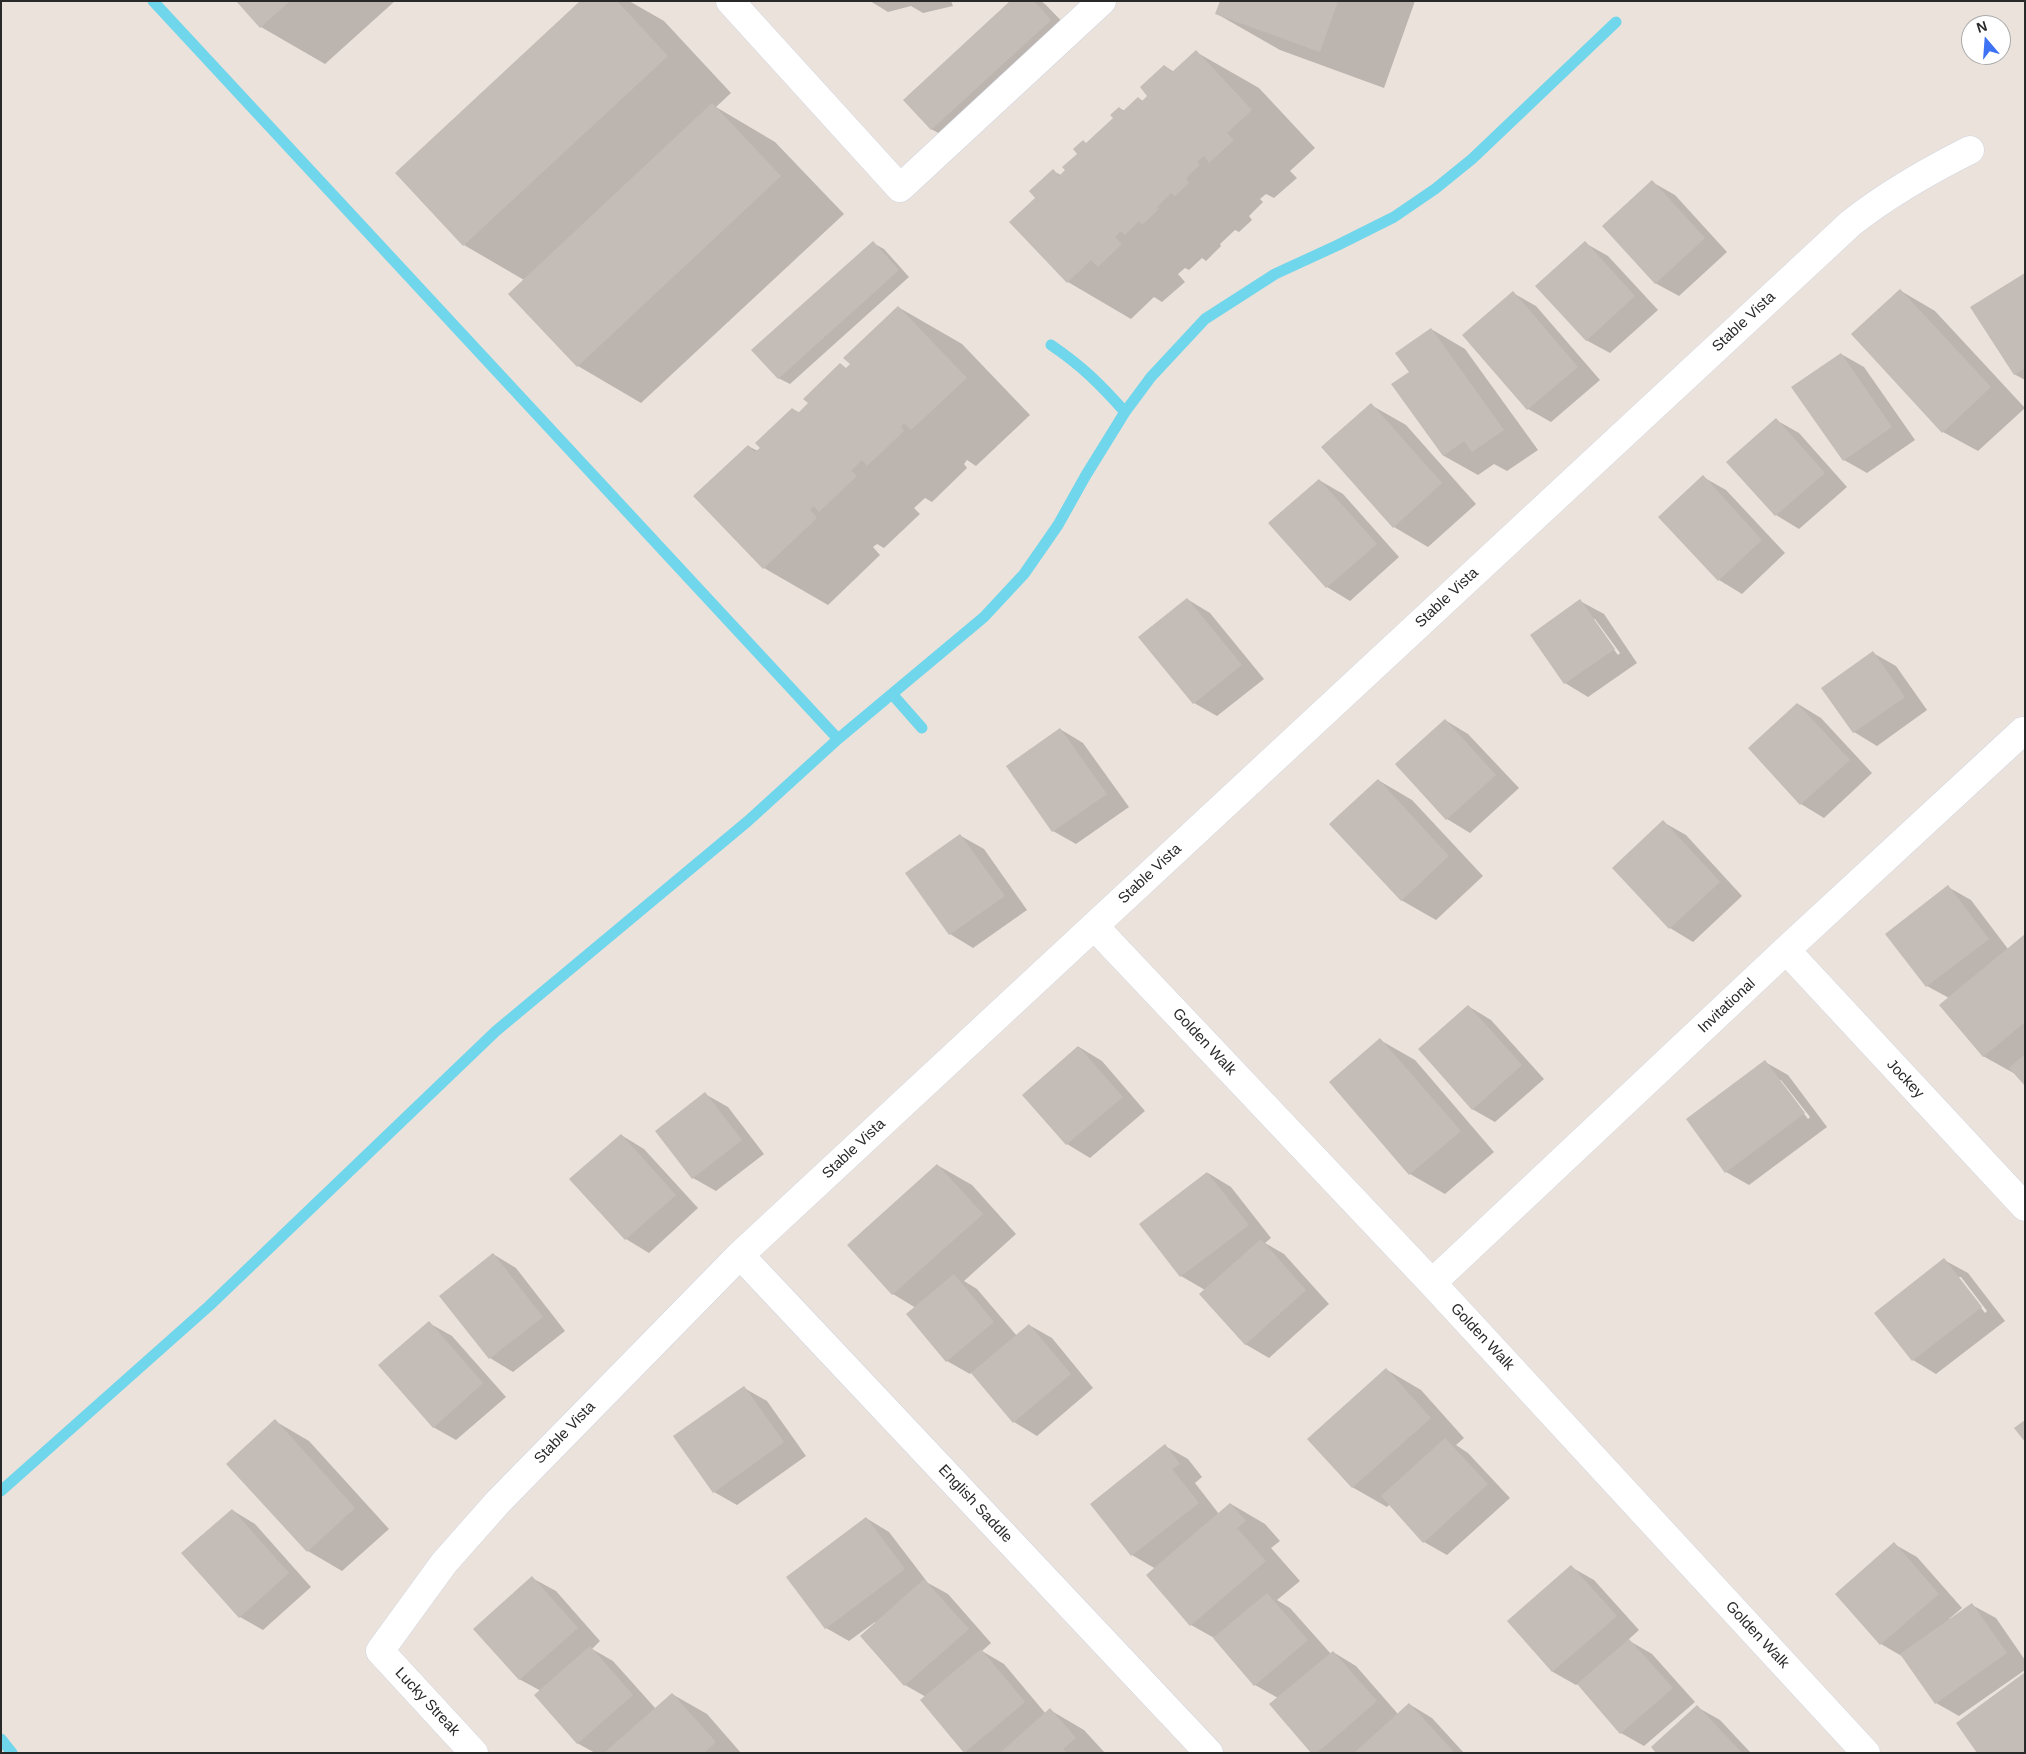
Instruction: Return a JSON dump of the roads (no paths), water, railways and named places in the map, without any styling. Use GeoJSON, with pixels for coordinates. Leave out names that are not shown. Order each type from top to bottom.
{"type":"FeatureCollection","features":[{"type":"Feature","properties":{"kind":"street"},"geometry":{"type":"LineString","coordinates":[[730,1],[900,188],[1102,1]]}},
{"type":"Feature","properties":{"kind":"street","name":"Stable Vista"},"geometry":{"type":"LineString","coordinates":[[380,1651],[444,1563],[498,1502],[740,1255],[1851,223],[1870,208],[1911,182],[1970,150]]}},
{"type":"Feature","properties":{"kind":"street","name":"Invitational"},"geometry":{"type":"LineString","coordinates":[[1432,1283],[1786,950],[2023,731]]}},
{"type":"Feature","properties":{"kind":"street","name":"Golden Walk"},"geometry":{"type":"LineString","coordinates":[[1094,926],[1432,1283],[1866,1753]]}},
{"type":"Feature","properties":{"kind":"street","name":"Jockey"},"geometry":{"type":"LineString","coordinates":[[1786,950],[2025,1207]]}},
{"type":"Feature","properties":{"kind":"street","name":"English Saddle"},"geometry":{"type":"LineString","coordinates":[[740,1255],[1209,1753]]}},
{"type":"Feature","properties":{"kind":"street","name":"Lucky Streak"},"geometry":{"type":"LineString","coordinates":[[380,1651],[474,1753]]}},
{"type":"Feature","properties":{"kind":"waterway"},"geometry":{"type":"LineString","coordinates":[[153,1],[838,739]]}},
{"type":"Feature","properties":{"kind":"waterway"},"geometry":{"type":"LineString","coordinates":[[1,1491],[209,1306],[496,1031],[748,821],[838,739],[984,617],[1024,574],[1058,525],[1125,412],[1151,377],[1205,319],[1275,274],[1394,217],[1435,189],[1472,159],[1616,22]]}},
{"type":"Feature","properties":{"kind":"waterway"},"geometry":{"type":"LineString","coordinates":[[1051,345],[1090,376],[1125,412]]}},
{"type":"Feature","properties":{"kind":"waterway"},"geometry":{"type":"LineString","coordinates":[[892,694],[922,728]]}},
{"type":"Feature","properties":{"kind":"waterway"},"geometry":{"type":"LineString","coordinates":[[1,1739],[12,1753]]}}]}
